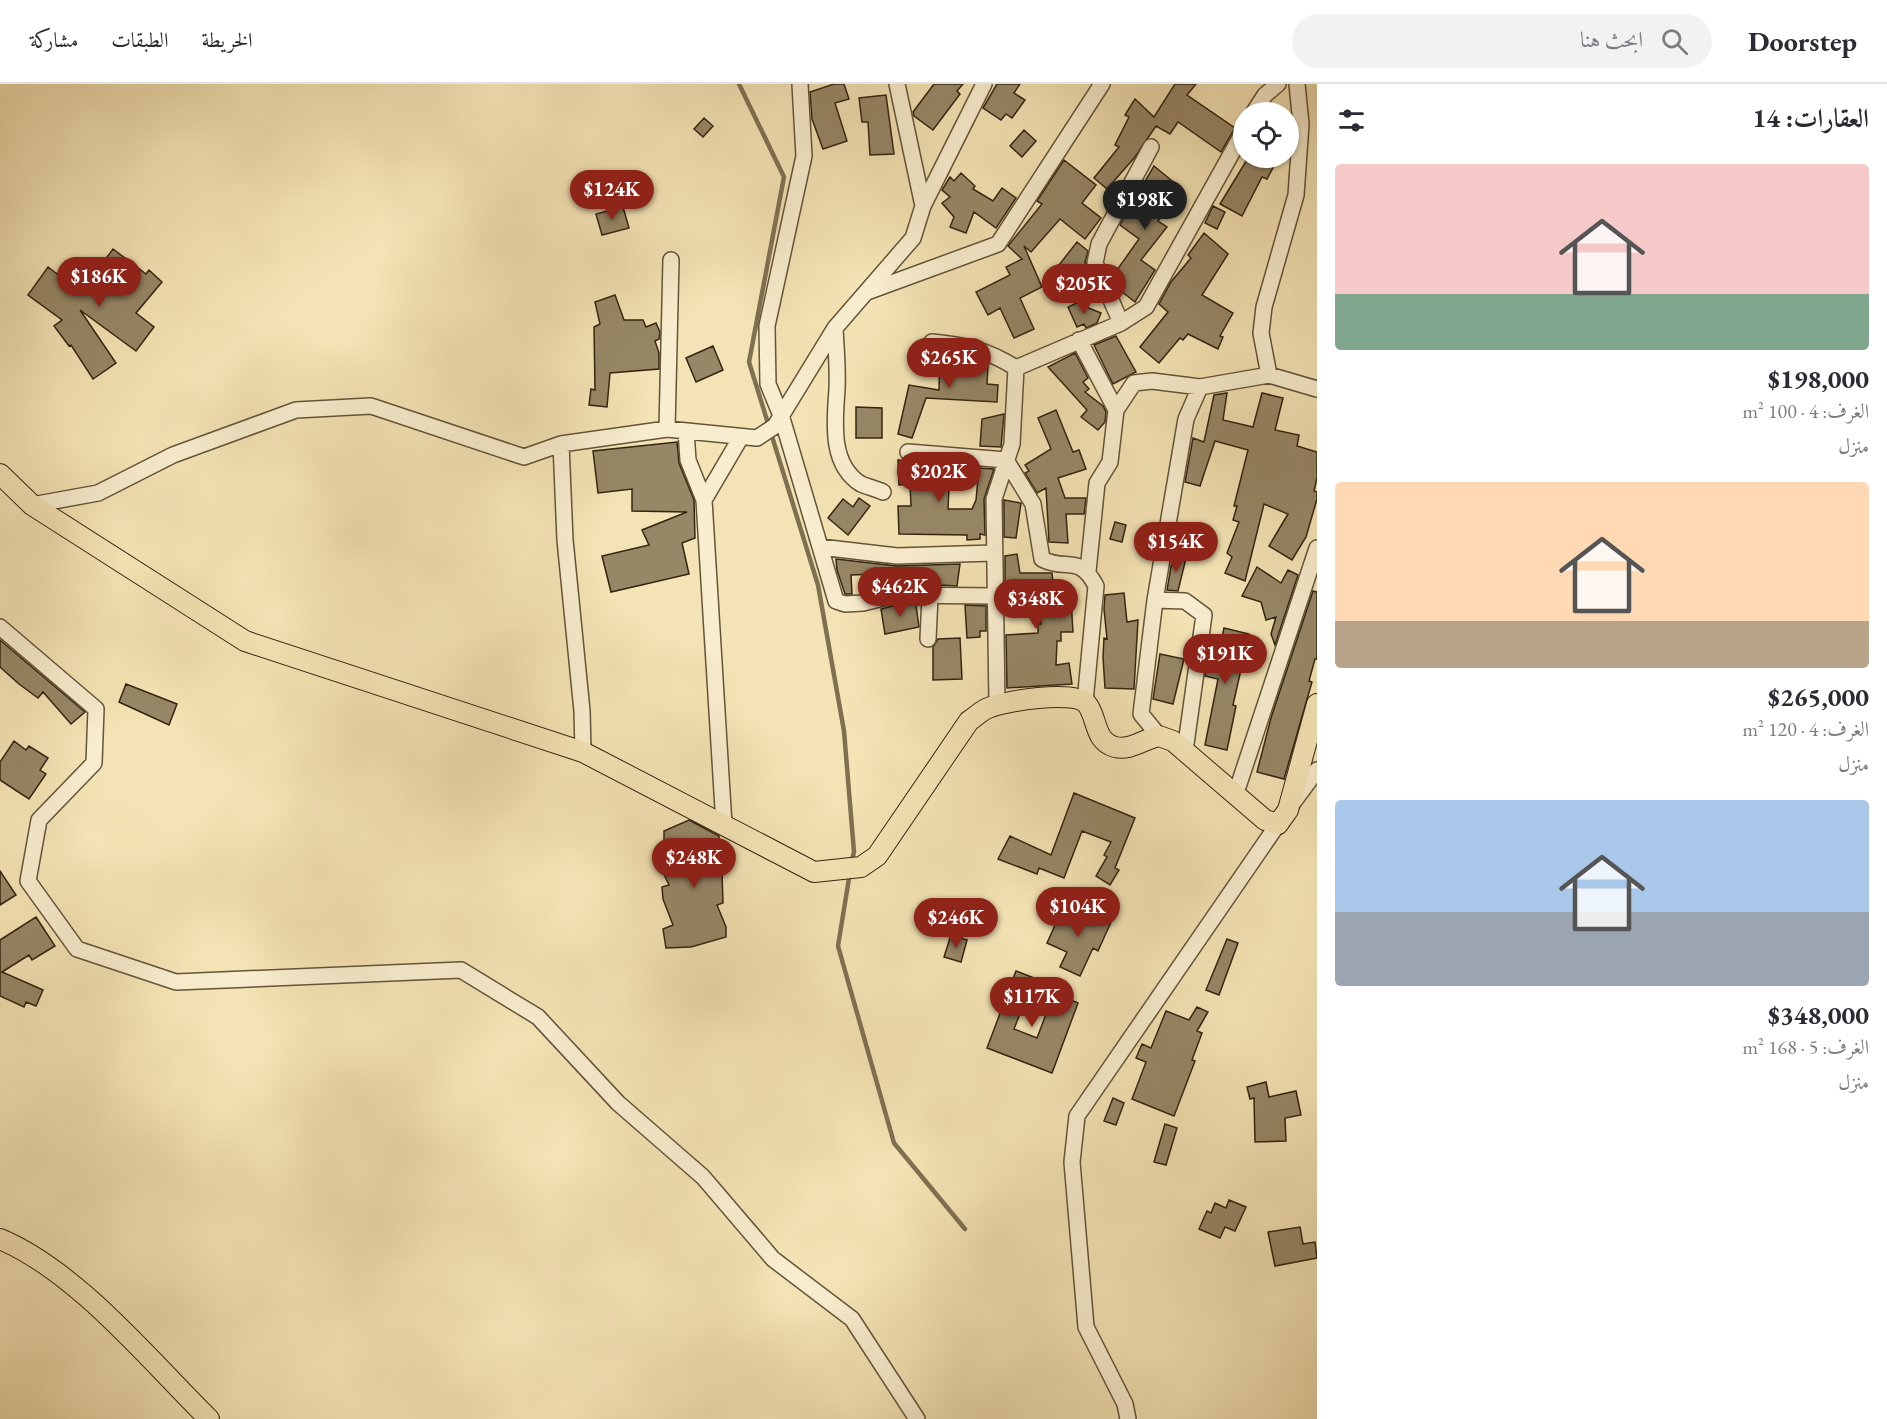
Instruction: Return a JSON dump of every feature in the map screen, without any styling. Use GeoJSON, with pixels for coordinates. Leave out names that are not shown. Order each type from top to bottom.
{"type":"FeatureCollection","features":[{"type":"Feature","properties":{"kind":"main road"},"geometry":{"type":"LineString","coordinates":[[0,474],[32,505],[245,641],[583,752],[814,872],[861,867],[877,856],[886,846],[953,741],[969,721],[998,704],[1071,696],[1085,702],[1097,732],[1105,742],[1115,747],[1127,748],[1159,736],[1173,741],[1265,820],[1283,817],[1317,704]]}},
{"type":"Feature","properties":{"kind":"main road"},"geometry":{"type":"LineString","coordinates":[[0,1239],[23,1249],[84,1294],[209,1419]]}},
{"type":"Feature","properties":{"kind":"street"},"geometry":{"type":"LineString","coordinates":[[800,84],[804,156],[767,326],[768,384],[836,602],[863,603],[895,595],[994,596]]}},
{"type":"Feature","properties":{"kind":"street"},"geometry":{"type":"LineString","coordinates":[[897,84],[923,206]]}},
{"type":"Feature","properties":{"kind":"street"},"geometry":{"type":"LineString","coordinates":[[32,505],[98,493],[173,455],[296,410],[370,406],[524,457],[561,444],[667,429],[757,438],[778,422],[835,328],[912,238],[923,206],[984,84]]}},
{"type":"Feature","properties":{"kind":"street"},"geometry":{"type":"LineString","coordinates":[[866,293],[998,244],[1102,84]]}},
{"type":"Feature","properties":{"kind":"street"},"geometry":{"type":"LineString","coordinates":[[1260,102],[1278,84]]}},
{"type":"Feature","properties":{"kind":"street"},"geometry":{"type":"LineString","coordinates":[[1269,375],[1261,333],[1264,307],[1296,195],[1301,124],[1297,84]]}},
{"type":"Feature","properties":{"kind":"street"},"geometry":{"type":"LineString","coordinates":[[1121,323],[1095,263],[1099,244],[1151,147]]}},
{"type":"Feature","properties":{"kind":"street"},"geometry":{"type":"LineString","coordinates":[[1016,368],[1121,323],[1146,307],[1233,151]]}},
{"type":"Feature","properties":{"kind":"street"},"geometry":{"type":"LineString","coordinates":[[667,429],[671,260]]}},
{"type":"Feature","properties":{"kind":"street"},"geometry":{"type":"LineString","coordinates":[[835,328],[837,386],[834,429],[839,454],[846,468],[861,483],[883,492]]}},
{"type":"Feature","properties":{"kind":"street"},"geometry":{"type":"LineString","coordinates":[[1079,340],[1116,410]]}},
{"type":"Feature","properties":{"kind":"street"},"geometry":{"type":"LineString","coordinates":[[932,342],[964,345],[988,351],[1016,368]]}},
{"type":"Feature","properties":{"kind":"street"},"geometry":{"type":"LineString","coordinates":[[998,704],[993,553],[994,500],[1012,444],[1016,368]]}},
{"type":"Feature","properties":{"kind":"street"},"geometry":{"type":"LineString","coordinates":[[1088,571],[1097,483],[1110,462],[1116,410],[1134,383],[1152,381],[1200,387],[1269,375],[1317,389]]}},
{"type":"Feature","properties":{"kind":"street"},"geometry":{"type":"LineString","coordinates":[[1159,736],[1141,714],[1155,600],[1186,419],[1200,387]]}},
{"type":"Feature","properties":{"kind":"street"},"geometry":{"type":"LineString","coordinates":[[686,431],[688,460],[704,501],[724,825]]}},
{"type":"Feature","properties":{"kind":"street"},"geometry":{"type":"LineString","coordinates":[[704,501],[741,438]]}},
{"type":"Feature","properties":{"kind":"street"},"geometry":{"type":"LineString","coordinates":[[561,444],[565,540],[582,711],[583,752]]}},
{"type":"Feature","properties":{"kind":"street"},"geometry":{"type":"LineString","coordinates":[[908,452],[1006,460]]}},
{"type":"Feature","properties":{"kind":"street"},"geometry":{"type":"LineString","coordinates":[[1006,460],[1033,504],[1042,559],[1049,563],[1075,564],[1088,571],[1096,586],[1085,702]]}},
{"type":"Feature","properties":{"kind":"street"},"geometry":{"type":"LineString","coordinates":[[820,548],[897,556],[993,553]]}},
{"type":"Feature","properties":{"kind":"street"},"geometry":{"type":"LineString","coordinates":[[1236,794],[1317,549]]}},
{"type":"Feature","properties":{"kind":"street"},"geometry":{"type":"LineString","coordinates":[[928,639],[930,597]]}},
{"type":"Feature","properties":{"kind":"street"},"geometry":{"type":"LineString","coordinates":[[1155,600],[1185,601],[1204,615],[1185,751]]}},
{"type":"Feature","properties":{"kind":"street"},"geometry":{"type":"LineString","coordinates":[[0,627],[96,710],[94,763],[39,820],[28,881],[77,949],[176,982],[461,970],[538,1017],[618,1103],[703,1176],[773,1259],[852,1319],[917,1419]]}},
{"type":"Feature","properties":{"kind":"street"},"geometry":{"type":"LineString","coordinates":[[1128,1419],[1125,1404],[1086,1327],[1072,1162],[1077,1116],[1317,770]]}},
{"type":"Feature","properties":{"kind":"building"},"geometry":{"type":"Polygon","coordinates":[[[834,84],[844,84],[849,99],[835,103],[847,141],[823,149],[812,119],[810,92],[834,84]]]}},
{"type":"Feature","properties":{"kind":"building"},"geometry":{"type":"Polygon","coordinates":[[[934,84],[963,84],[957,91],[960,94],[933,130],[914,116],[913,112],[934,84]]]}},
{"type":"Feature","properties":{"kind":"building"},"geometry":{"type":"Polygon","coordinates":[[[997,84],[1020,84],[1014,93],[1025,100],[1012,118],[1006,114],[1001,120],[983,108],[997,84]]]}},
{"type":"Feature","properties":{"kind":"building"},"geometry":{"type":"Polygon","coordinates":[[[1175,84],[1196,84],[1187,95],[1233,127],[1233,131],[1221,152],[1178,122],[1170,134],[1156,126],[1135,157],[1107,189],[1094,178],[1119,147],[1115,145],[1129,117],[1125,115],[1135,99],[1154,117],[1175,84]]]}},
{"type":"Feature","properties":{"kind":"building"},"geometry":{"type":"Polygon","coordinates":[[[886,95],[894,154],[870,155],[868,122],[862,122],[859,98],[886,95]]]}},
{"type":"Feature","properties":{"kind":"building"},"geometry":{"type":"Polygon","coordinates":[[[704,118],[713,126],[703,137],[694,129],[704,118]]]}},
{"type":"Feature","properties":{"kind":"building"},"geometry":{"type":"Polygon","coordinates":[[[1024,130],[1036,141],[1022,157],[1010,146],[1024,130]]]}},
{"type":"Feature","properties":{"kind":"building"},"geometry":{"type":"Polygon","coordinates":[[[1064,160],[1096,185],[1082,203],[1101,218],[1085,239],[1060,219],[1031,252],[1024,246],[1042,287],[1020,298],[1034,329],[1014,338],[1000,308],[988,315],[976,292],[1010,275],[1006,267],[1022,259],[1008,246],[1042,204],[1037,201],[1064,160]]]}},
{"type":"Feature","properties":{"kind":"building"},"geometry":{"type":"Polygon","coordinates":[[[1154,166],[1182,189],[1158,221],[1167,227],[1141,260],[1155,270],[1135,302],[1117,288],[1112,277],[1139,239],[1120,225],[1154,166]]]}},
{"type":"Feature","properties":{"kind":"building"},"geometry":{"type":"Polygon","coordinates":[[[1242,168],[1273,168],[1267,179],[1262,177],[1242,216],[1220,204],[1242,168]]]}},
{"type":"Feature","properties":{"kind":"building"},"geometry":{"type":"Polygon","coordinates":[[[961,173],[975,186],[973,189],[993,201],[1002,188],[1016,198],[996,228],[974,212],[966,233],[950,227],[954,217],[942,203],[950,197],[942,190],[950,177],[954,181],[961,173]]]}},
{"type":"Feature","properties":{"kind":"building"},"geometry":{"type":"Polygon","coordinates":[[[1213,206],[1225,212],[1217,229],[1205,223],[1213,206]]]}},
{"type":"Feature","properties":{"kind":"building"},"geometry":{"type":"Polygon","coordinates":[[[623,207],[629,228],[602,235],[596,214],[623,207]]]}},
{"type":"Feature","properties":{"kind":"building"},"geometry":{"type":"Polygon","coordinates":[[[1204,233],[1228,254],[1202,295],[1233,313],[1220,336],[1223,337],[1218,349],[1188,334],[1183,340],[1180,338],[1159,363],[1140,347],[1168,312],[1159,304],[1171,282],[1191,258],[1188,255],[1204,233]]]}},
{"type":"Feature","properties":{"kind":"building"},"geometry":{"type":"Polygon","coordinates":[[[1077,242],[1088,251],[1085,262],[1088,271],[1076,286],[1055,270],[1077,242]]]}},
{"type":"Feature","properties":{"kind":"building"},"geometry":{"type":"Polygon","coordinates":[[[113,249],[146,274],[149,270],[162,282],[136,313],[154,327],[136,351],[80,310],[116,363],[93,379],[71,345],[69,346],[54,326],[62,320],[28,295],[48,267],[81,292],[113,249]]]}},
{"type":"Feature","properties":{"kind":"building"},"geometry":{"type":"Polygon","coordinates":[[[615,295],[624,320],[643,320],[646,327],[656,323],[660,332],[659,339],[655,341],[659,353],[659,369],[610,373],[607,407],[589,405],[591,389],[595,390],[594,327],[600,324],[595,302],[615,295]]]}},
{"type":"Feature","properties":{"kind":"building"},"geometry":{"type":"Polygon","coordinates":[[[1083,300],[1086,307],[1101,313],[1097,323],[1086,328],[1084,324],[1077,327],[1068,307],[1083,300]]]}},
{"type":"Feature","properties":{"kind":"building"},"geometry":{"type":"Polygon","coordinates":[[[1116,336],[1136,372],[1113,384],[1094,345],[1116,336]]]}},
{"type":"Feature","properties":{"kind":"building"},"geometry":{"type":"Polygon","coordinates":[[[713,346],[723,370],[696,382],[686,358],[713,346]]]}},
{"type":"Feature","properties":{"kind":"building"},"geometry":{"type":"Polygon","coordinates":[[[940,353],[988,364],[987,384],[998,385],[997,402],[926,398],[912,438],[898,434],[909,385],[939,390],[940,353]]]}},
{"type":"Feature","properties":{"kind":"building"},"geometry":{"type":"Polygon","coordinates":[[[1075,353],[1088,378],[1083,382],[1089,389],[1085,392],[1103,406],[1106,412],[1105,422],[1098,430],[1081,417],[1087,410],[1048,367],[1075,353]]]}},
{"type":"Feature","properties":{"kind":"building"},"geometry":{"type":"Polygon","coordinates":[[[1227,393],[1223,420],[1253,427],[1262,393],[1283,398],[1275,430],[1299,435],[1297,446],[1317,452],[1317,478],[1314,491],[1317,492],[1317,499],[1306,537],[1292,560],[1269,546],[1288,514],[1264,504],[1245,581],[1225,573],[1232,557],[1227,553],[1239,522],[1233,520],[1237,506],[1234,506],[1248,450],[1215,441],[1200,486],[1185,482],[1193,438],[1204,442],[1214,395],[1227,393]]]}},
{"type":"Feature","properties":{"kind":"building"},"geometry":{"type":"Polygon","coordinates":[[[856,407],[882,408],[882,438],[856,438],[856,407]]]}},
{"type":"Feature","properties":{"kind":"building"},"geometry":{"type":"Polygon","coordinates":[[[1056,410],[1073,452],[1079,450],[1086,469],[1058,478],[1065,498],[1086,498],[1084,514],[1066,514],[1068,543],[1049,542],[1046,488],[1037,493],[1025,473],[1029,471],[1025,465],[1051,449],[1038,418],[1056,410]]]}},
{"type":"Feature","properties":{"kind":"building"},"geometry":{"type":"Polygon","coordinates":[[[1004,414],[1001,447],[980,446],[982,419],[1004,414]]]}},
{"type":"Feature","properties":{"kind":"building"},"geometry":{"type":"Polygon","coordinates":[[[677,442],[679,463],[694,500],[695,538],[682,543],[689,574],[611,592],[602,556],[649,545],[642,530],[687,512],[632,511],[632,489],[598,493],[593,451],[677,442]]]}},
{"type":"Feature","properties":{"kind":"building"},"geometry":{"type":"Polygon","coordinates":[[[898,460],[950,466],[948,509],[972,509],[976,500],[979,468],[994,469],[984,499],[985,535],[980,534],[980,539],[967,540],[967,535],[899,534],[898,506],[911,506],[910,484],[899,485],[898,460]]]}},
{"type":"Feature","properties":{"kind":"building"},"geometry":{"type":"Polygon","coordinates":[[[859,498],[870,506],[848,535],[828,518],[843,499],[853,507],[859,498]]]}},
{"type":"Feature","properties":{"kind":"building"},"geometry":{"type":"Polygon","coordinates":[[[1004,500],[1021,503],[1016,538],[1004,537],[1004,500]]]}},
{"type":"Feature","properties":{"kind":"building"},"geometry":{"type":"Polygon","coordinates":[[[1115,522],[1126,525],[1122,542],[1110,539],[1115,522]]]}},
{"type":"Feature","properties":{"kind":"building"},"geometry":{"type":"Polygon","coordinates":[[[1017,554],[1020,573],[1052,573],[1054,594],[1063,594],[1064,600],[1071,600],[1073,632],[1061,632],[1061,641],[1057,641],[1056,665],[1069,663],[1072,684],[1007,688],[1006,635],[1038,633],[1038,624],[1041,624],[1039,597],[1005,609],[1005,556],[1017,554]]]}},
{"type":"Feature","properties":{"kind":"building"},"geometry":{"type":"Polygon","coordinates":[[[1173,555],[1186,558],[1178,591],[1167,590],[1173,555]]]}},
{"type":"Feature","properties":{"kind":"building"},"geometry":{"type":"Polygon","coordinates":[[[836,559],[897,566],[960,564],[957,586],[923,584],[878,589],[878,574],[851,575],[852,594],[845,594],[836,559]]]}},
{"type":"Feature","properties":{"kind":"building"},"geometry":{"type":"Polygon","coordinates":[[[1257,567],[1281,583],[1288,570],[1298,575],[1275,645],[1271,634],[1276,617],[1266,620],[1261,602],[1242,596],[1257,567]]]}},
{"type":"Feature","properties":{"kind":"building"},"geometry":{"type":"Polygon","coordinates":[[[1313,591],[1317,592],[1317,659],[1315,659],[1309,681],[1312,682],[1284,779],[1257,772],[1271,718],[1313,591]]]}},
{"type":"Feature","properties":{"kind":"building"},"geometry":{"type":"Polygon","coordinates":[[[1124,593],[1127,622],[1138,620],[1134,689],[1105,688],[1103,657],[1104,638],[1107,639],[1105,595],[1124,593]]]}},
{"type":"Feature","properties":{"kind":"building"},"geometry":{"type":"Polygon","coordinates":[[[896,605],[916,605],[919,627],[885,634],[881,609],[896,605]]]}},
{"type":"Feature","properties":{"kind":"building"},"geometry":{"type":"Polygon","coordinates":[[[965,605],[986,606],[986,631],[980,631],[980,637],[967,638],[965,605]]]}},
{"type":"Feature","properties":{"kind":"building"},"geometry":{"type":"Polygon","coordinates":[[[1224,628],[1249,634],[1233,705],[1236,706],[1227,750],[1205,745],[1218,679],[1205,676],[1207,663],[1208,658],[1212,659],[1216,637],[1222,638],[1224,628]]]}},
{"type":"Feature","properties":{"kind":"building"},"geometry":{"type":"Polygon","coordinates":[[[960,638],[962,679],[933,680],[933,647],[938,639],[960,638]]]}},
{"type":"Feature","properties":{"kind":"building"},"geometry":{"type":"Polygon","coordinates":[[[0,640],[85,712],[71,724],[43,692],[38,698],[19,684],[0,667],[0,640]]]}},
{"type":"Feature","properties":{"kind":"building"},"geometry":{"type":"Polygon","coordinates":[[[1160,654],[1184,659],[1173,704],[1153,699],[1160,654]]]}},
{"type":"Feature","properties":{"kind":"building"},"geometry":{"type":"Polygon","coordinates":[[[126,684],[177,704],[169,725],[119,702],[126,684]]]}},
{"type":"Feature","properties":{"kind":"building"},"geometry":{"type":"Polygon","coordinates":[[[14,741],[26,750],[29,746],[48,758],[40,770],[46,774],[29,799],[0,780],[0,762],[14,741]]]}},
{"type":"Feature","properties":{"kind":"building"},"geometry":{"type":"Polygon","coordinates":[[[1074,793],[1135,818],[1115,868],[1119,870],[1110,885],[1096,876],[1107,857],[1104,855],[1111,842],[1082,831],[1064,878],[1039,868],[1037,874],[998,859],[1010,836],[1051,855],[1074,793]]]}},
{"type":"Feature","properties":{"kind":"building"},"geometry":{"type":"Polygon","coordinates":[[[689,820],[719,836],[719,850],[725,850],[725,871],[722,873],[723,903],[717,905],[726,927],[726,937],[691,947],[666,948],[663,929],[673,925],[663,899],[662,887],[669,885],[662,870],[718,845],[664,844],[664,831],[689,820]]]}},
{"type":"Feature","properties":{"kind":"building"},"geometry":{"type":"Polygon","coordinates":[[[0,871],[16,895],[0,905],[0,871]]]}},
{"type":"Feature","properties":{"kind":"building"},"geometry":{"type":"Polygon","coordinates":[[[1080,907],[1111,922],[1098,951],[1093,948],[1080,976],[1060,967],[1067,952],[1047,943],[1061,912],[1075,918],[1080,907]]]}},
{"type":"Feature","properties":{"kind":"building"},"geometry":{"type":"Polygon","coordinates":[[[36,917],[55,946],[32,960],[29,955],[2,972],[43,990],[36,1006],[26,1002],[24,1007],[0,996],[0,940],[36,917]]]}},
{"type":"Feature","properties":{"kind":"building"},"geometry":{"type":"Polygon","coordinates":[[[951,935],[967,940],[961,962],[944,957],[951,935]]]}},
{"type":"Feature","properties":{"kind":"building"},"geometry":{"type":"Polygon","coordinates":[[[1227,939],[1238,943],[1219,995],[1206,990],[1227,939]]]}},
{"type":"Feature","properties":{"kind":"building"},"geometry":{"type":"Polygon","coordinates":[[[1016,971],[1034,978],[1014,1029],[1037,1038],[1054,993],[1078,1003],[1052,1073],[987,1048],[1016,971]]]}},
{"type":"Feature","properties":{"kind":"building"},"geometry":{"type":"Polygon","coordinates":[[[1197,1007],[1208,1012],[1197,1031],[1202,1033],[1192,1060],[1195,1061],[1174,1116],[1132,1099],[1146,1062],[1136,1058],[1142,1044],[1151,1048],[1166,1011],[1189,1020],[1197,1007]]]}},
{"type":"Feature","properties":{"kind":"building"},"geometry":{"type":"Polygon","coordinates":[[[1266,1082],[1269,1097],[1296,1091],[1301,1115],[1285,1118],[1286,1141],[1255,1142],[1254,1098],[1250,1099],[1247,1087],[1266,1082]]]}},
{"type":"Feature","properties":{"kind":"building"},"geometry":{"type":"Polygon","coordinates":[[[1113,1098],[1124,1103],[1116,1125],[1104,1121],[1113,1098]]]}},
{"type":"Feature","properties":{"kind":"building"},"geometry":{"type":"Polygon","coordinates":[[[1165,1124],[1177,1128],[1166,1165],[1154,1162],[1165,1124]]]}},
{"type":"Feature","properties":{"kind":"building"},"geometry":{"type":"Polygon","coordinates":[[[1229,1200],[1246,1207],[1235,1231],[1225,1227],[1220,1238],[1199,1229],[1207,1211],[1211,1213],[1215,1203],[1226,1208],[1229,1200]]]}},
{"type":"Feature","properties":{"kind":"building"},"geometry":{"type":"Polygon","coordinates":[[[1300,1227],[1303,1244],[1315,1242],[1317,1258],[1275,1266],[1268,1232],[1300,1227]]]}},
{"type":"Feature","properties":{"kind":"waterway"},"geometry":{"type":"LineString","coordinates":[[739,84],[784,177],[749,362],[818,585],[844,731],[854,852],[851,864]]}},
{"type":"Feature","properties":{"kind":"waterway"},"geometry":{"type":"LineString","coordinates":[[850,872],[838,946],[894,1143],[965,1229]]}}]}
